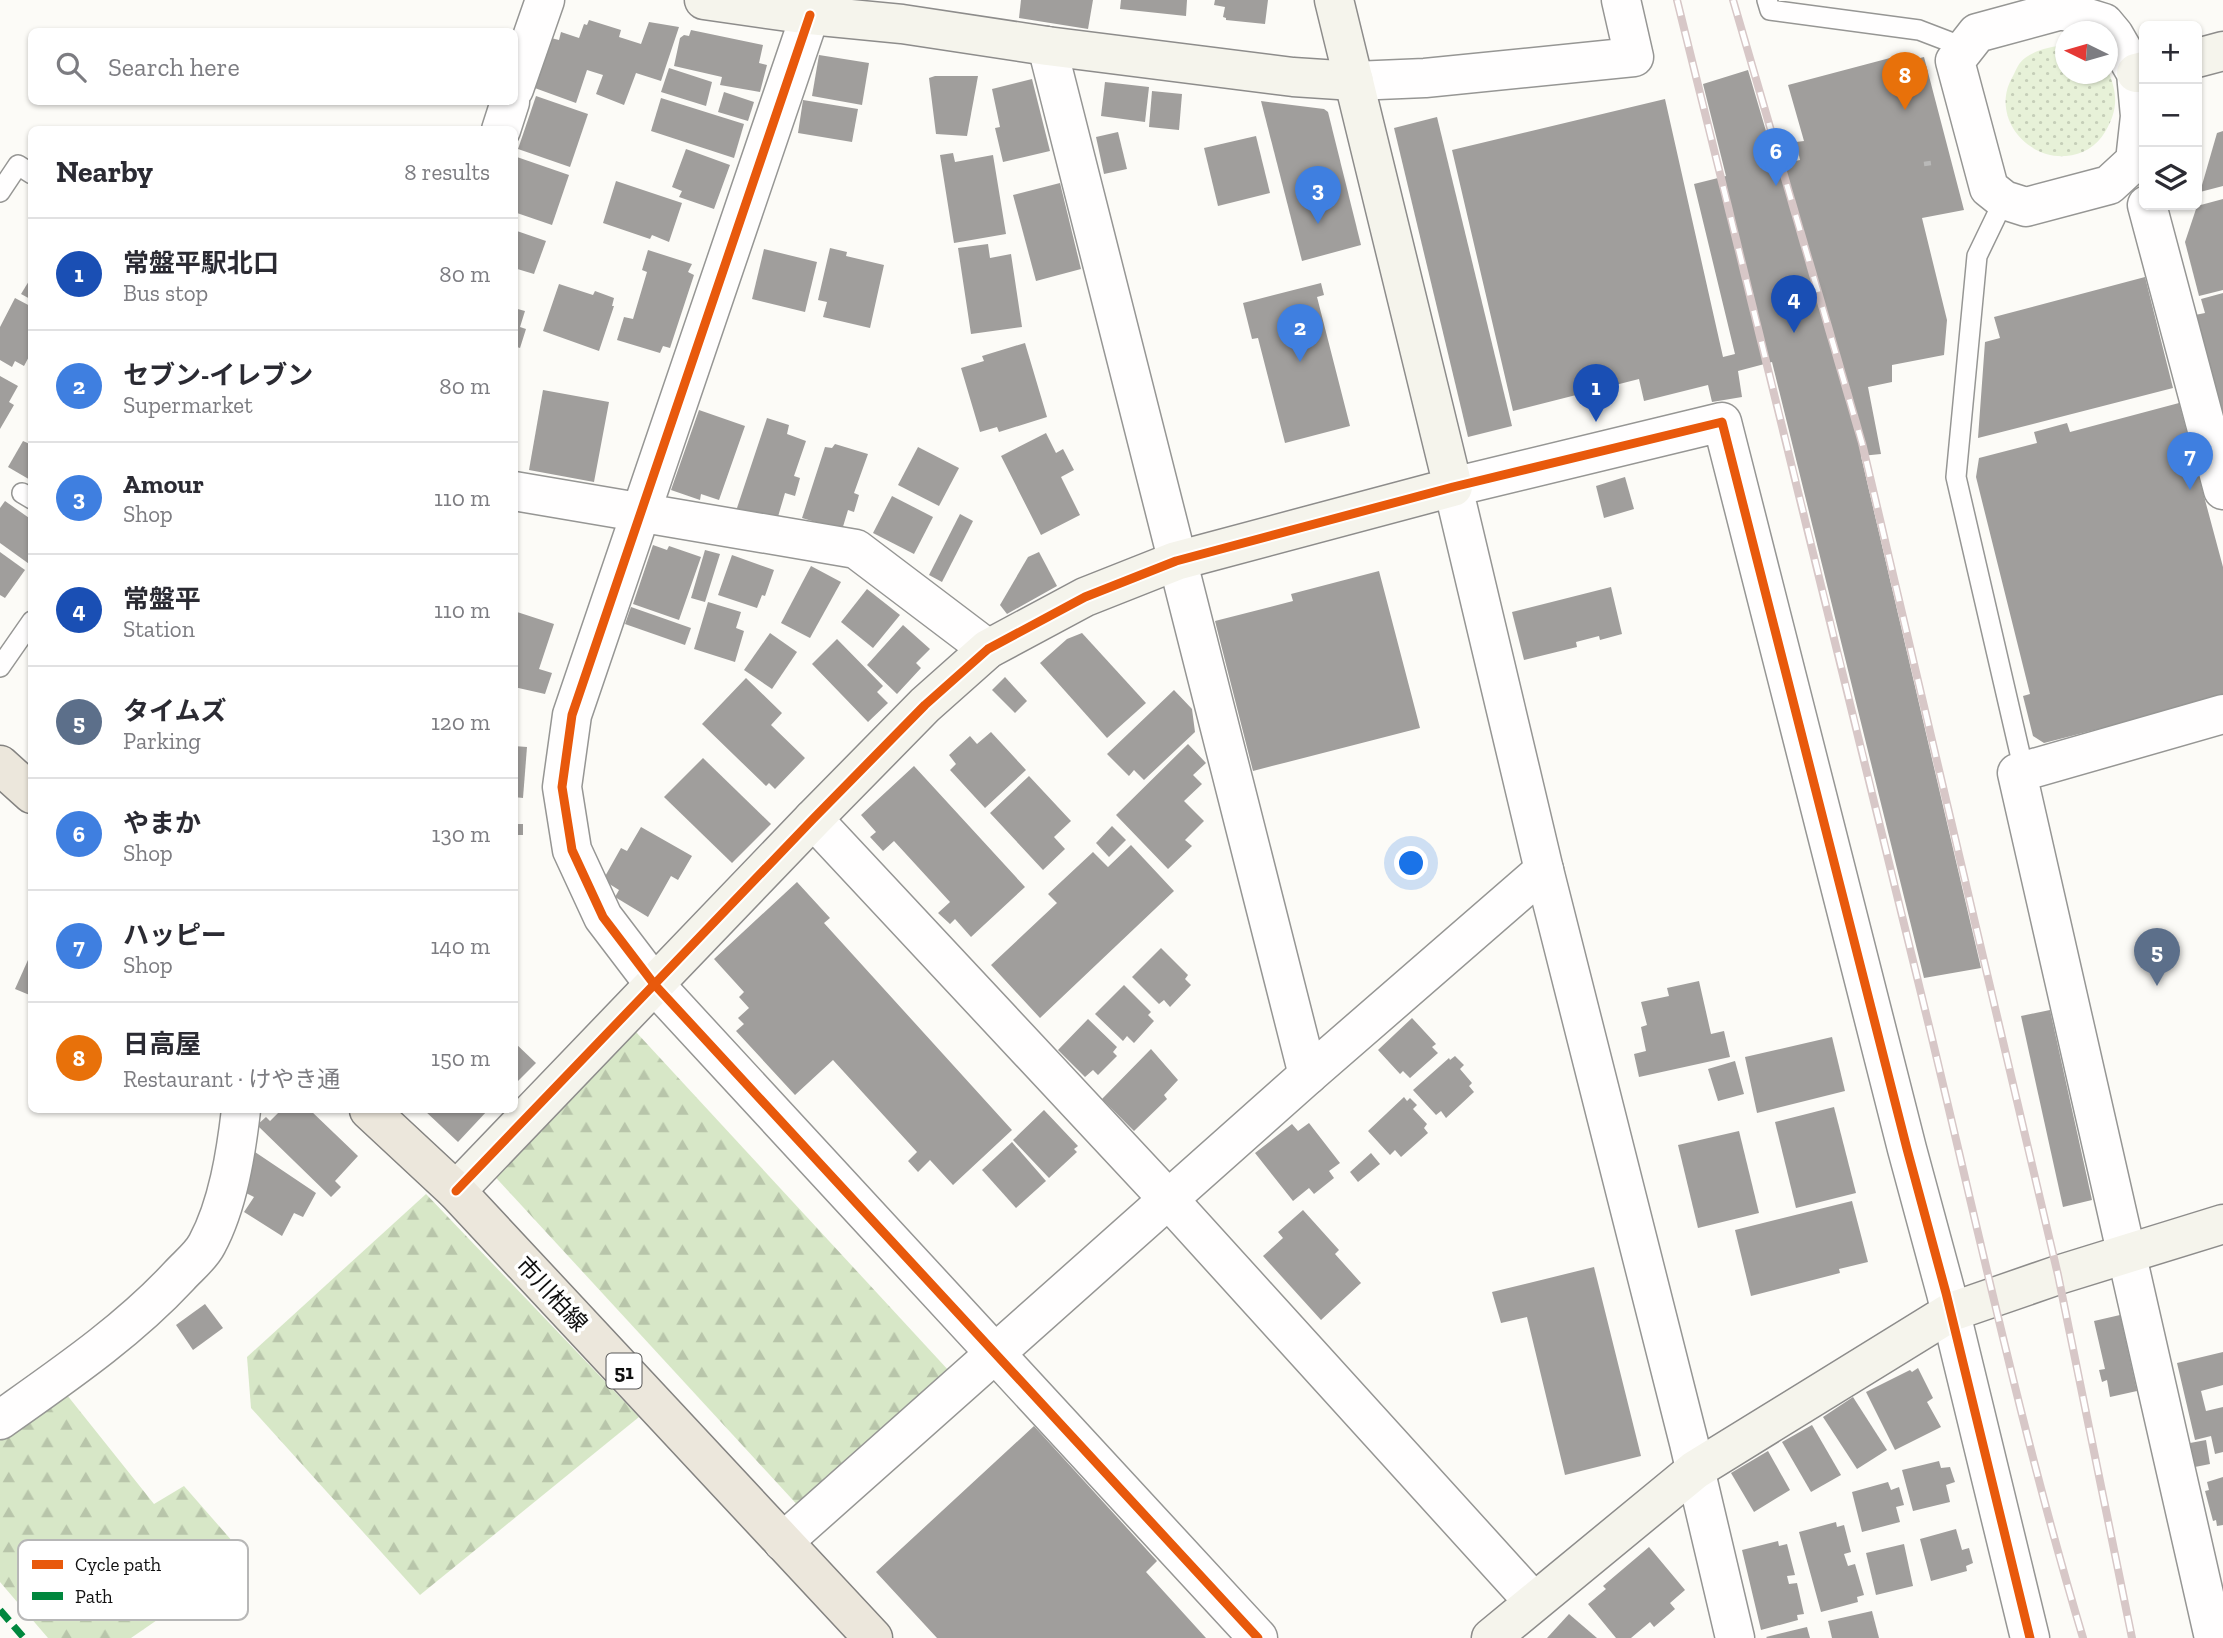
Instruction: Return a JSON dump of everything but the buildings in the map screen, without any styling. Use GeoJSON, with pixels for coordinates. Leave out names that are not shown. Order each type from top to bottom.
{"type":"FeatureCollection","features":[{"type":"Feature","properties":{"kind":"main road"},"geometry":{"type":"LineString","coordinates":[[0,765],[28,790]]}},
{"type":"Feature","properties":{"kind":"main road","name":"市川柏線"},"geometry":{"type":"LineString","coordinates":[[372,1113],[456,1191],[873,1638]]}},
{"type":"Feature","properties":{"kind":"street"},"geometry":{"type":"LineString","coordinates":[[518,78],[545,0]]}},
{"type":"Feature","properties":{"kind":"street"},"geometry":{"type":"LineString","coordinates":[[704,0],[810,15],[904,12],[1047,46],[1293,77],[1354,81],[1425,78],[1634,57],[1621,0]]}},
{"type":"Feature","properties":{"kind":"street"},"geometry":{"type":"LineString","coordinates":[[1334,0],[1544,870],[1735,1638]]}},
{"type":"Feature","properties":{"kind":"street"},"geometry":{"type":"LineString","coordinates":[[2139,71],[2101,12],[2062,10],[1977,33],[1955,61],[1989,188],[2004,200],[2026,207],[2139,178]]}},
{"type":"Feature","properties":{"kind":"street"},"geometry":{"type":"LineString","coordinates":[[810,15],[572,715],[562,787],[572,850],[603,917],[654,984],[1258,1638]]}},
{"type":"Feature","properties":{"kind":"street"},"geometry":{"type":"LineString","coordinates":[[1047,46],[1308,1075]]}},
{"type":"Feature","properties":{"kind":"street"},"geometry":{"type":"LineString","coordinates":[[2202,57],[2223,51]]}},
{"type":"Feature","properties":{"kind":"street"},"geometry":{"type":"LineString","coordinates":[[2140,84],[2140,147]]}},
{"type":"Feature","properties":{"kind":"street"},"geometry":{"type":"LineString","coordinates":[[502,126],[509,105]]}},
{"type":"Feature","properties":{"kind":"street"},"geometry":{"type":"LineString","coordinates":[[2148,210],[2223,490]]}},
{"type":"Feature","properties":{"kind":"street"},"geometry":{"type":"LineString","coordinates":[[456,1191],[813,819],[925,705],[988,649],[1085,597],[1176,561],[1453,487],[1722,422],[1951,1312],[2030,1638]]}},
{"type":"Feature","properties":{"kind":"street"},"geometry":{"type":"LineString","coordinates":[[518,492],[856,549],[988,649]]}},
{"type":"Feature","properties":{"kind":"street"},"geometry":{"type":"LineString","coordinates":[[2214,1638],[2017,773],[2223,714]]}},
{"type":"Feature","properties":{"kind":"street"},"geometry":{"type":"LineString","coordinates":[[813,819],[1169,1200],[1534,1602]]}},
{"type":"Feature","properties":{"kind":"street"},"geometry":{"type":"LineString","coordinates":[[783,1542],[1308,1075],[1544,870]]}},
{"type":"Feature","properties":{"kind":"street"},"geometry":{"type":"LineString","coordinates":[[0,1420],[70,1371],[158,1298],[207,1246],[235,1157],[241,1113]]}},
{"type":"Feature","properties":{"kind":"street"},"geometry":{"type":"LineString","coordinates":[[1491,1638],[1695,1470],[1951,1312],[2057,1275],[2223,1224]]}},
{"type":"Feature","properties":{"kind":"lane"},"geometry":{"type":"LineString","coordinates":[[1768,0],[1770,10],[1919,30],[1966,48]]}},
{"type":"Feature","properties":{"kind":"lane"},"geometry":{"type":"LineString","coordinates":[[0,192],[18,165],[28,171]]}},
{"type":"Feature","properties":{"kind":"lane"},"geometry":{"type":"LineString","coordinates":[[2004,200],[1977,256],[1956,477],[2024,771]]}},
{"type":"Feature","properties":{"kind":"lane"},"geometry":{"type":"LineString","coordinates":[[0,667],[28,627]]}},
{"type":"Feature","properties":{"kind":"path"},"geometry":{"type":"LineString","coordinates":[[1924,164],[1931,163]]}},
{"type":"Feature","properties":{"kind":"green space"},"geometry":{"type":"Polygon","coordinates":[[[2055,47],[2055,84],[2113,84],[2114,87],[2114,109],[2105,132],[2098,142],[2083,152],[2072,155],[2051,155],[2037,150],[2015,131],[2009,119],[2007,90],[2017,69],[2030,55],[2055,47]]]}},
{"type":"Feature","properties":{"kind":"green space"},"geometry":{"type":"Polygon","coordinates":[[[636,1032],[950,1372],[802,1510],[488,1169],[636,1032]]]}},
{"type":"Feature","properties":{"kind":"green space"},"geometry":{"type":"Polygon","coordinates":[[[426,1194],[639,1417],[420,1595],[251,1408],[247,1357],[426,1194]]]}},
{"type":"Feature","properties":{"kind":"green space"},"geometry":{"type":"Polygon","coordinates":[[[63,1390],[154,1504],[184,1486],[231,1540],[18,1540],[18,1603],[0,1582],[0,1437],[63,1390]]]}},
{"type":"Feature","properties":{"kind":"green space"},"geometry":{"type":"Polygon","coordinates":[[[33,1620],[157,1620],[131,1638],[48,1638],[33,1620]]]}},
{"type":"Feature","properties":{"kind":"railway"},"geometry":{"type":"LineString","coordinates":[[1677,0],[2021,1411],[2083,1638]]}},
{"type":"Feature","properties":{"kind":"railway"},"geometry":{"type":"LineString","coordinates":[[1733,0],[1862,443],[2058,1275],[2132,1638]]}},
{"type":"Feature","properties":{"kind":"marked path"},"geometry":{"type":"LineString","coordinates":[[0,1610],[24,1638]]}},
{"type":"Feature","properties":{"kind":"cycle path"},"geometry":{"type":"LineString","coordinates":[[810,15],[572,715],[562,787],[572,850],[603,917],[654,984],[1258,1638]]}},
{"type":"Feature","properties":{"kind":"cycle path"},"geometry":{"type":"LineString","coordinates":[[456,1191],[813,819],[925,705],[988,649],[1085,597],[1176,561],[1453,487],[1722,422],[1946,1293],[2030,1638]]}},
{"type":"Feature","properties":{"kind":"place","name":"日高屋"},"geometry":{"type":"Point","coordinates":[1905,110]}},
{"type":"Feature","properties":{"kind":"place","name":"やまか"},"geometry":{"type":"Point","coordinates":[1776,186]}},
{"type":"Feature","properties":{"kind":"place","name":"Amour"},"geometry":{"type":"Point","coordinates":[1318,224]}},
{"type":"Feature","properties":{"kind":"place","name":"常盤平"},"geometry":{"type":"Point","coordinates":[1794,333]}},
{"type":"Feature","properties":{"kind":"place","name":"セブン-イレブン"},"geometry":{"type":"Point","coordinates":[1300,362]}},
{"type":"Feature","properties":{"kind":"place","name":"常盤平駅北口"},"geometry":{"type":"Point","coordinates":[1596,422]}},
{"type":"Feature","properties":{"kind":"place","name":"ハッピー"},"geometry":{"type":"Point","coordinates":[2190,490]}},
{"type":"Feature","properties":{"kind":"place","name":"タイムズ"},"geometry":{"type":"Point","coordinates":[2157,986]}}]}
